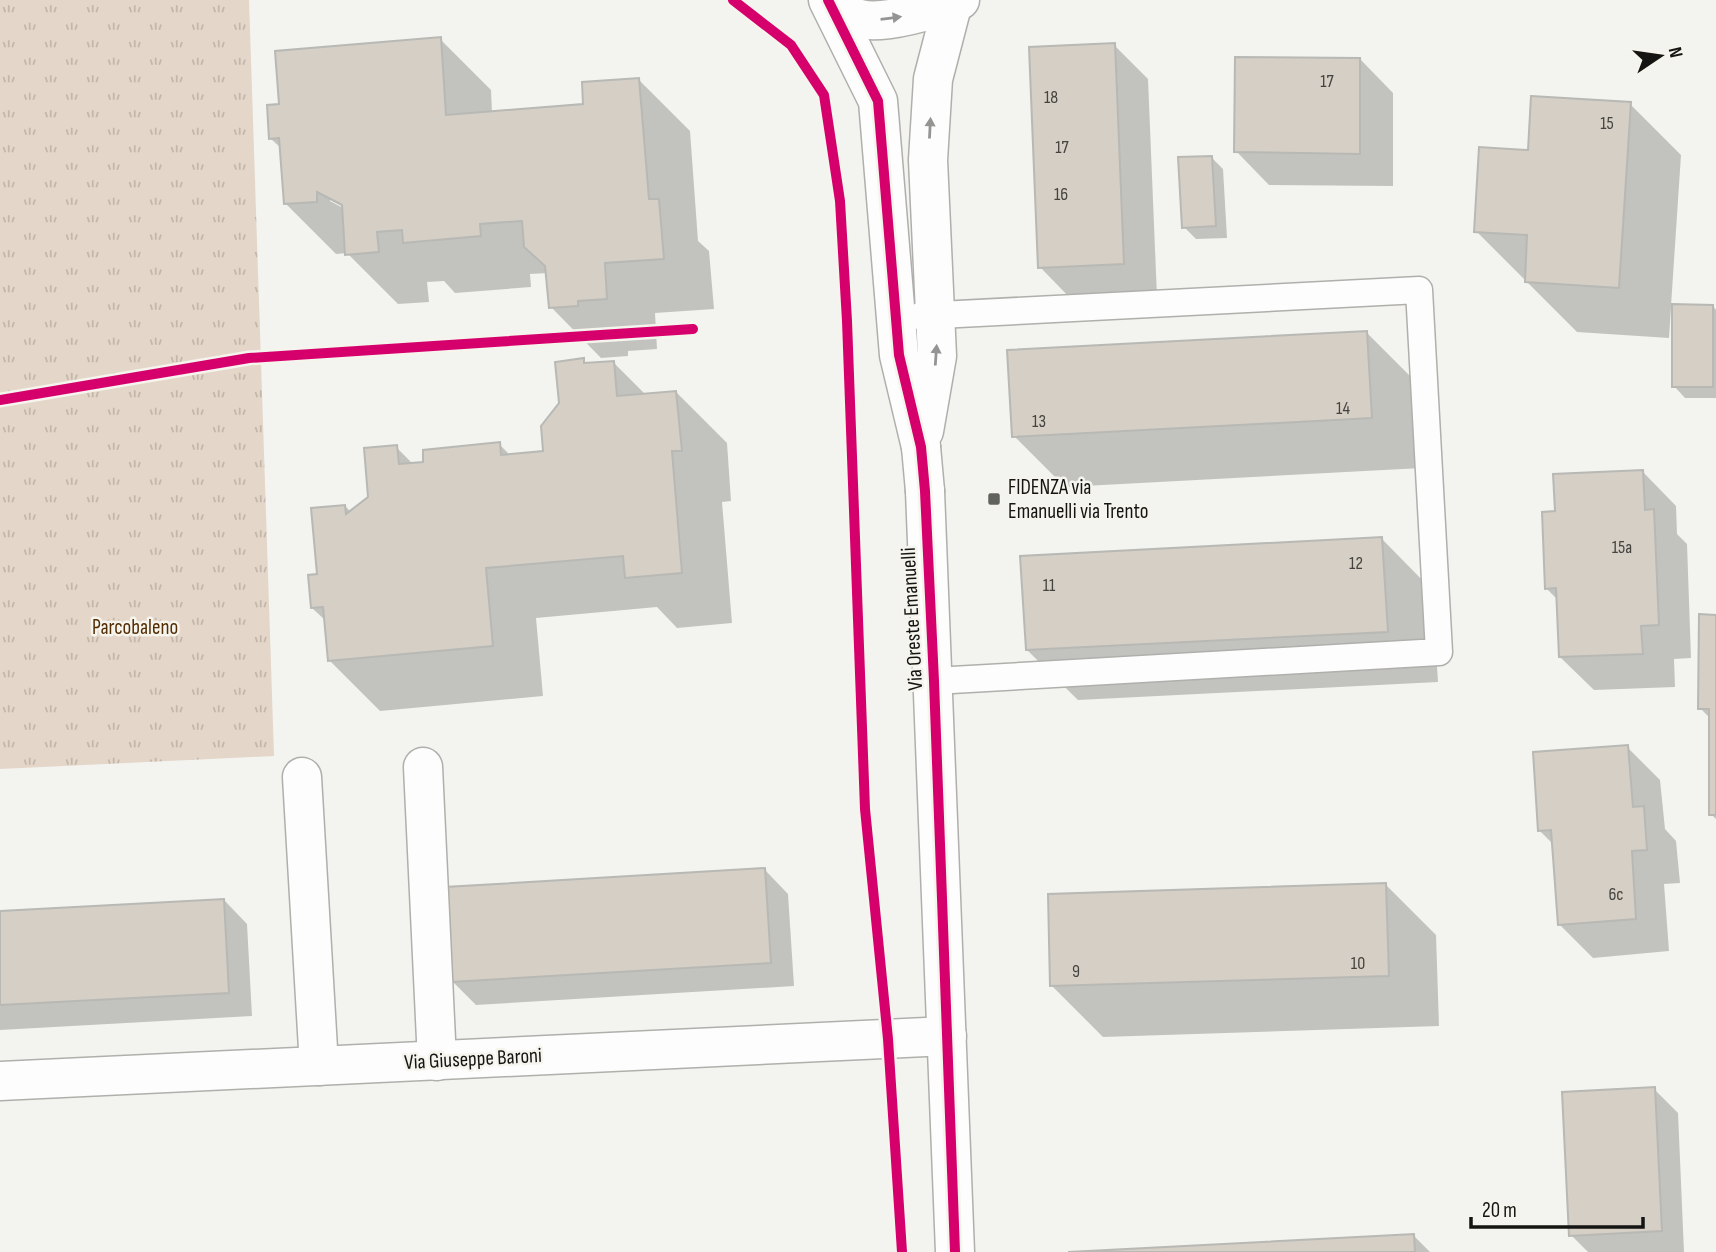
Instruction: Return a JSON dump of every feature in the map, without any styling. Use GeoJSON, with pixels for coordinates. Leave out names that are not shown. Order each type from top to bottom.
{"type":"FeatureCollection","features":[{"type":"Feature","properties":{"kind":"street"},"geometry":{"type":"LineString","coordinates":[[830,0],[859,19],[888,19],[956,1]]}},
{"type":"Feature","properties":{"kind":"street","name":"Via Oreste Emanuelli"},"geometry":{"type":"LineString","coordinates":[[830,0],[878,101],[899,355],[921,447],[934,681],[955,1252]]}},
{"type":"Feature","properties":{"kind":"street","name":"Via Oreste Emanuelli"},"geometry":{"type":"LineString","coordinates":[[921,447],[937,356],[928,160],[933,79],[956,1]]}},
{"type":"Feature","properties":{"kind":"street"},"geometry":{"type":"LineString","coordinates":[[423,766],[438,1061]]}},
{"type":"Feature","properties":{"kind":"street"},"geometry":{"type":"LineString","coordinates":[[302,777],[319,1066]]}},
{"type":"Feature","properties":{"kind":"street","name":"Via Giuseppe Baroni"},"geometry":{"type":"LineString","coordinates":[[0,1081],[947,1036]]}},
{"type":"Feature","properties":{"kind":"lane"},"geometry":{"type":"LineString","coordinates":[[897,317],[1419,290],[1439,652],[934,681]]}},
{"type":"Feature","properties":{"kind":"green space","name":"Parcobaleno"},"geometry":{"type":"Polygon","coordinates":[[[0,0],[249,0],[274,756],[0,769],[0,0]]]}},
{"type":"Feature","properties":{"kind":"building"},"geometry":{"type":"Polygon","coordinates":[[[441,37],[446,115],[583,104],[582,82],[639,78],[649,199],[659,199],[664,259],[605,263],[607,299],[578,301],[578,306],[549,308],[545,266],[524,247],[522,221],[480,224],[481,236],[403,243],[402,230],[377,232],[379,252],[345,255],[342,205],[317,192],[317,202],[284,204],[279,138],[269,139],[267,105],[279,104],[275,51],[441,37]]]}},
{"type":"Feature","properties":{"kind":"building"},"geometry":{"type":"Polygon","coordinates":[[[1115,43],[1124,264],[1038,268],[1029,47],[1115,43]]]}},
{"type":"Feature","properties":{"kind":"building"},"geometry":{"type":"Polygon","coordinates":[[[1235,57],[1360,58],[1360,154],[1234,152],[1235,57]]]}},
{"type":"Feature","properties":{"kind":"building"},"geometry":{"type":"Polygon","coordinates":[[[1531,96],[1631,102],[1619,288],[1525,282],[1527,235],[1474,232],[1479,147],[1528,150],[1531,96]]]}},
{"type":"Feature","properties":{"kind":"building"},"geometry":{"type":"Polygon","coordinates":[[[1212,156],[1216,226],[1182,228],[1178,157],[1212,156]]]}},
{"type":"Feature","properties":{"kind":"building"},"geometry":{"type":"Polygon","coordinates":[[[1672,304],[1713,305],[1713,387],[1672,387],[1672,304]]]}},
{"type":"Feature","properties":{"kind":"building"},"geometry":{"type":"Polygon","coordinates":[[[1367,331],[1372,418],[1012,437],[1007,350],[1367,331]]]}},
{"type":"Feature","properties":{"kind":"building"},"geometry":{"type":"Polygon","coordinates":[[[584,358],[584,363],[614,361],[617,396],[676,391],[682,451],[672,451],[682,573],[625,578],[623,556],[486,568],[493,646],[328,661],[323,607],[311,608],[308,575],[317,574],[311,508],[345,505],[346,514],[368,497],[364,448],[397,445],[399,464],[423,462],[423,450],[500,442],[501,455],[543,451],[541,426],[559,403],[555,362],[584,358]]]}},
{"type":"Feature","properties":{"kind":"building"},"geometry":{"type":"Polygon","coordinates":[[[1643,470],[1645,510],[1654,509],[1659,625],[1641,626],[1643,654],[1559,657],[1556,588],[1545,589],[1542,512],[1555,511],[1553,474],[1643,470]]]}},
{"type":"Feature","properties":{"kind":"building"},"geometry":{"type":"Polygon","coordinates":[[[1382,537],[1388,632],[1026,650],[1020,556],[1382,537]]]}},
{"type":"Feature","properties":{"kind":"building"},"geometry":{"type":"Polygon","coordinates":[[[1699,614],[1716,615],[1716,815],[1709,815],[1709,709],[1698,709],[1699,614]]]}},
{"type":"Feature","properties":{"kind":"building"},"geometry":{"type":"Polygon","coordinates":[[[1628,745],[1633,807],[1644,806],[1647,850],[1632,851],[1636,919],[1558,925],[1551,830],[1538,831],[1533,752],[1628,745]]]}},
{"type":"Feature","properties":{"kind":"building"},"geometry":{"type":"Polygon","coordinates":[[[765,868],[771,963],[451,982],[445,887],[765,868]]]}},
{"type":"Feature","properties":{"kind":"building"},"geometry":{"type":"Polygon","coordinates":[[[1386,883],[1389,976],[1050,986],[1048,894],[1386,883]]]}},
{"type":"Feature","properties":{"kind":"building"},"geometry":{"type":"Polygon","coordinates":[[[224,899],[229,993],[0,1005],[0,911],[224,899]]]}},
{"type":"Feature","properties":{"kind":"building"},"geometry":{"type":"Polygon","coordinates":[[[1655,1087],[1662,1231],[1569,1236],[1562,1092],[1655,1087]]]}},
{"type":"Feature","properties":{"kind":"building"},"geometry":{"type":"Polygon","coordinates":[[[1414,1234],[1415,1252],[1068,1252],[1414,1234]]]}},
{"type":"Feature","properties":{"kind":"cycle path"},"geometry":{"type":"LineString","coordinates":[[733,0],[791,45],[824,95],[840,201],[865,809],[888,1039],[902,1252]]}},
{"type":"Feature","properties":{"kind":"cycle path"},"geometry":{"type":"LineString","coordinates":[[828,0],[878,101],[899,355],[921,447],[934,681],[955,1252]]}},
{"type":"Feature","properties":{"kind":"cycle path"},"geometry":{"type":"LineString","coordinates":[[0,400],[249,358],[693,329]]}},
{"type":"Feature","properties":{"kind":"place","name":"FIDENZA via Emanuelli via Trento"},"geometry":{"type":"Point","coordinates":[994,499]}}]}
